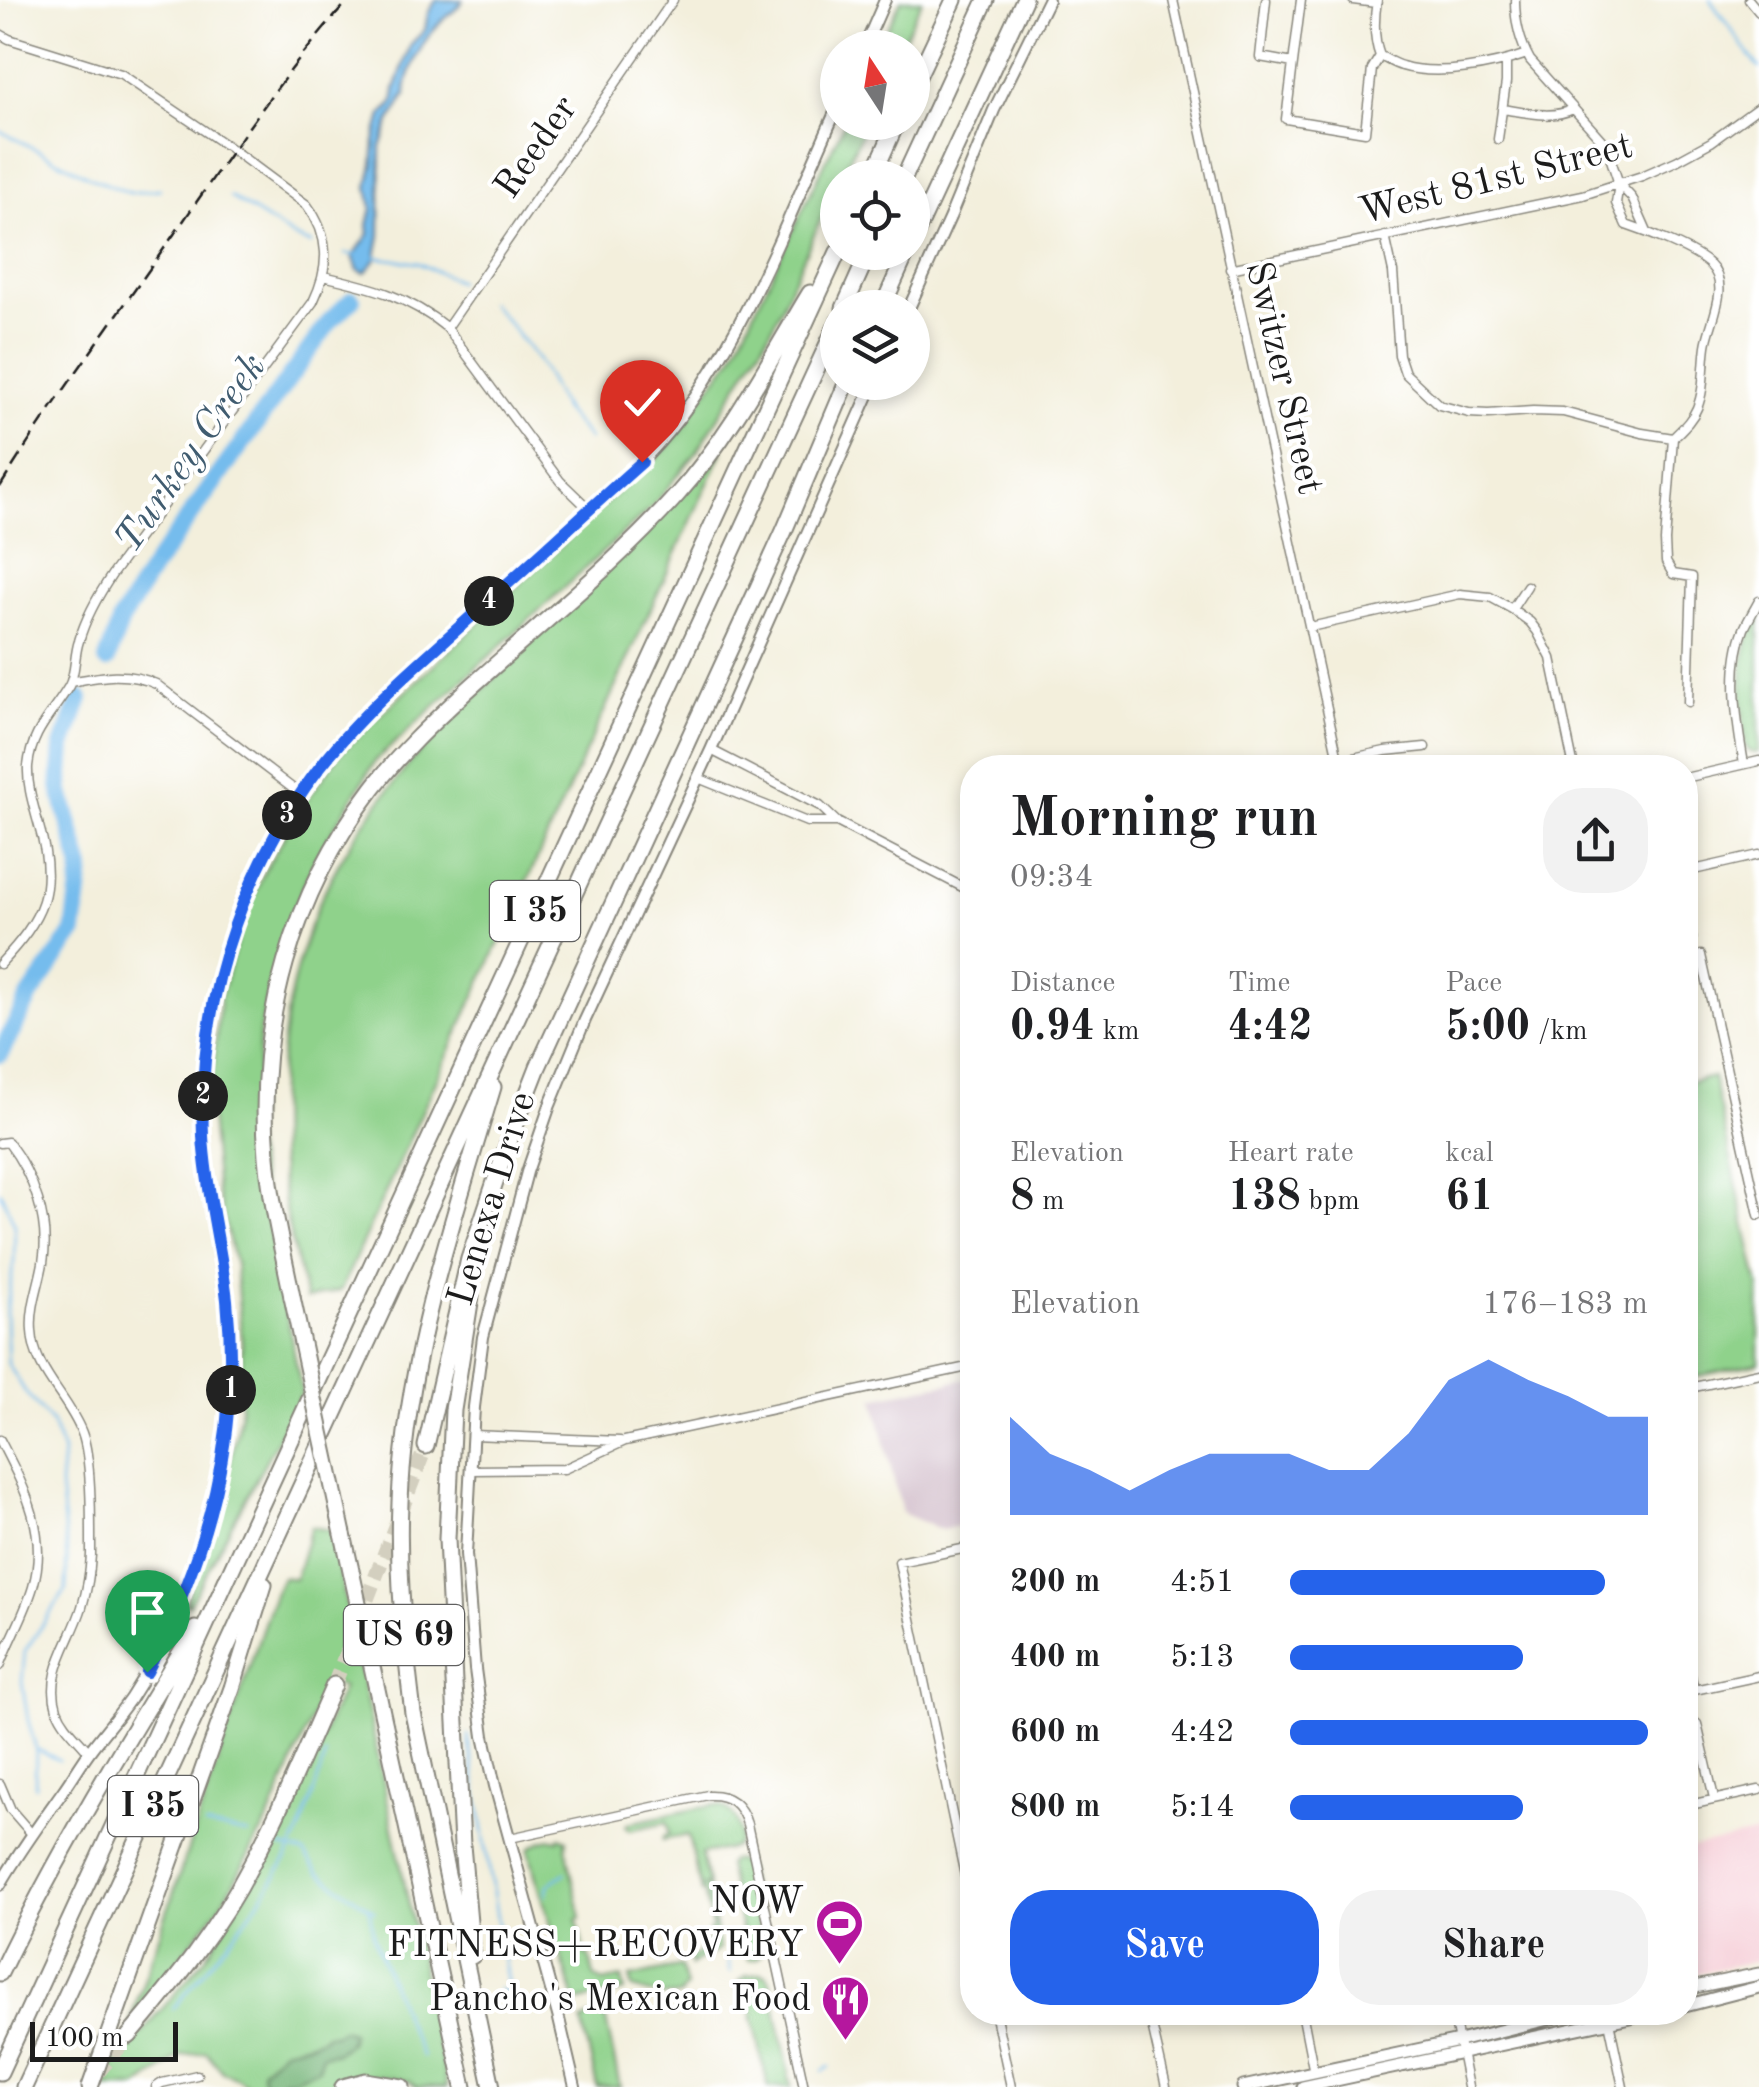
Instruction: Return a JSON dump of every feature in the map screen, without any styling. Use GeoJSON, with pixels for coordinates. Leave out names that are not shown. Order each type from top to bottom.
{"type":"FeatureCollection","features":[{"type":"Feature","properties":{"kind":"highway"},"geometry":{"type":"LineString","coordinates":[[930,51],[954,0]]}},
{"type":"Feature","properties":{"kind":"highway"},"geometry":{"type":"LineString","coordinates":[[912,160],[986,0]]}},
{"type":"Feature","properties":{"kind":"highway"},"geometry":{"type":"LineString","coordinates":[[930,203],[1024,0]]}},
{"type":"Feature","properties":{"kind":"highway","name":"US 69"},"geometry":{"type":"LineString","coordinates":[[464,2087],[292,1297],[267,1160],[266,1067],[274,1006],[292,938],[318,876],[351,818],[400,757],[460,697],[622,552],[680,492],[744,402],[825,270]]}},
{"type":"Feature","properties":{"kind":"highway","name":"I 35"},"geometry":{"type":"LineString","coordinates":[[0,2072],[828,270]]}},
{"type":"Feature","properties":{"kind":"highway","name":"I 35"},"geometry":{"type":"LineString","coordinates":[[24,2087],[820,361]]}},
{"type":"Feature","properties":{"kind":"highway"},"geometry":{"type":"LineString","coordinates":[[426,1446],[470,1259],[538,1067],[784,531],[839,400]]}},
{"type":"Feature","properties":{"kind":"highway","name":"US 69"},"geometry":{"type":"LineString","coordinates":[[492,2087],[413,1712],[399,1564],[400,1507],[409,1407],[427,1314],[511,1030]]}},
{"type":"Feature","properties":{"kind":"highway"},"geometry":{"type":"LineString","coordinates":[[479,2024],[462,1846],[447,1504],[453,1410],[466,1318],[506,1149]]}},
{"type":"Feature","properties":{"kind":"highway"},"geometry":{"type":"LineString","coordinates":[[90,2087],[232,1688],[282,1526]]}},
{"type":"Feature","properties":{"kind":"highway"},"geometry":{"type":"LineString","coordinates":[[0,1973],[111,1766],[232,1569]]}},
{"type":"Feature","properties":{"kind":"highway"},"geometry":{"type":"LineString","coordinates":[[128,2036],[206,1939],[243,1881],[334,1685]]}},
{"type":"Feature","properties":{"kind":"highway"},"geometry":{"type":"LineString","coordinates":[[343,2087],[366,2081],[402,2087]]}},
{"type":"Feature","properties":{"kind":"main road"},"geometry":{"type":"LineString","coordinates":[[1698,1986],[1759,1974]]}},
{"type":"Feature","properties":{"kind":"main road"},"geometry":{"type":"LineString","coordinates":[[1698,2003],[1759,1987]]}},
{"type":"Feature","properties":{"kind":"main road"},"geometry":{"type":"LineString","coordinates":[[1460,2047],[1533,2025]]}},
{"type":"Feature","properties":{"kind":"main road"},"geometry":{"type":"LineString","coordinates":[[1243,2087],[1312,2082],[1569,2025]]}},
{"type":"Feature","properties":{"kind":"street","name":"Reeder"},"geometry":{"type":"LineString","coordinates":[[447,328],[673,0]]}},
{"type":"Feature","properties":{"kind":"street"},"geometry":{"type":"LineString","coordinates":[[872,30],[886,0]]}},
{"type":"Feature","properties":{"kind":"street"},"geometry":{"type":"LineString","coordinates":[[916,290],[994,110],[1048,0]]}},
{"type":"Feature","properties":{"kind":"street","name":"Switzer Street"},"geometry":{"type":"LineString","coordinates":[[1173,0],[1338,755]]}},
{"type":"Feature","properties":{"kind":"street"},"geometry":{"type":"LineString","coordinates":[[1266,0],[1260,57],[1293,63]]}},
{"type":"Feature","properties":{"kind":"street"},"geometry":{"type":"LineString","coordinates":[[1301,0],[1286,120],[1365,132],[1372,68],[1380,56]]}},
{"type":"Feature","properties":{"kind":"street"},"geometry":{"type":"LineString","coordinates":[[1353,0],[1376,1],[1376,44],[1380,56],[1402,66],[1434,70],[1506,61],[1527,54]]}},
{"type":"Feature","properties":{"kind":"street"},"geometry":{"type":"LineString","coordinates":[[1515,0],[1514,14],[1527,54],[1606,144],[1620,184],[1632,198],[1646,232]]}},
{"type":"Feature","properties":{"kind":"street"},"geometry":{"type":"LineString","coordinates":[[1749,0],[1759,12]]}},
{"type":"Feature","properties":{"kind":"street"},"geometry":{"type":"LineString","coordinates":[[0,34],[120,74],[146,90],[296,196],[316,218],[327,255],[324,276],[313,302],[99,594],[78,644],[71,682],[38,731],[31,750],[29,788],[47,856],[46,888],[34,923],[0,964]]}},
{"type":"Feature","properties":{"kind":"street"},"geometry":{"type":"LineString","coordinates":[[1498,139],[1506,61]]}},
{"type":"Feature","properties":{"kind":"street"},"geometry":{"type":"LineString","coordinates":[[1502,109],[1551,115],[1573,108]]}},
{"type":"Feature","properties":{"kind":"street","name":"West 81st Street"},"geometry":{"type":"LineString","coordinates":[[1230,269],[1620,184],[1711,142],[1759,108]]}},
{"type":"Feature","properties":{"kind":"street"},"geometry":{"type":"LineString","coordinates":[[0,1885],[31,1833],[132,1696],[168,1631],[217,1488],[228,1425],[230,1340],[203,1137],[206,1056],[221,968],[239,912],[274,836],[343,738],[642,462],[692,402],[714,369],[762,274],[823,140]]}},
{"type":"Feature","properties":{"kind":"street"},"geometry":{"type":"LineString","coordinates":[[1620,184],[1616,204],[1626,225],[1713,266],[1719,283],[1698,406],[1673,438],[1665,541],[1666,562],[1673,574],[1692,577],[1688,702]]}},
{"type":"Feature","properties":{"kind":"street"},"geometry":{"type":"LineString","coordinates":[[1385,236],[1393,272],[1399,356],[1405,373],[1439,405],[1469,413],[1562,412],[1673,438]]}},
{"type":"Feature","properties":{"kind":"street"},"geometry":{"type":"LineString","coordinates":[[324,276],[402,298],[427,311],[447,328],[560,481],[590,509]]}},
{"type":"Feature","properties":{"kind":"street","name":"Lenexa Drive"},"geometry":{"type":"LineString","coordinates":[[575,2087],[484,1736],[470,1631],[466,1554],[483,1336],[550,1104],[866,400]]}},
{"type":"Feature","properties":{"kind":"street"},"geometry":{"type":"LineString","coordinates":[[1512,609],[1527,586]]}},
{"type":"Feature","properties":{"kind":"street"},"geometry":{"type":"LineString","coordinates":[[1310,626],[1460,594],[1490,598],[1530,622],[1545,643],[1571,755]]}},
{"type":"Feature","properties":{"kind":"street"},"geometry":{"type":"LineString","coordinates":[[1744,764],[1737,725],[1736,662],[1742,632],[1759,601]]}},
{"type":"Feature","properties":{"kind":"street"},"geometry":{"type":"LineString","coordinates":[[71,682],[118,674],[156,684],[300,794]]}},
{"type":"Feature","properties":{"kind":"street"},"geometry":{"type":"LineString","coordinates":[[1371,755],[1424,747]]}},
{"type":"Feature","properties":{"kind":"street"},"geometry":{"type":"LineString","coordinates":[[711,750],[820,806],[837,822],[960,886]]}},
{"type":"Feature","properties":{"kind":"street"},"geometry":{"type":"LineString","coordinates":[[1698,775],[1759,761]]}},
{"type":"Feature","properties":{"kind":"street"},"geometry":{"type":"LineString","coordinates":[[698,778],[807,822],[837,822]]}},
{"type":"Feature","properties":{"kind":"street"},"geometry":{"type":"LineString","coordinates":[[1698,869],[1759,856]]}},
{"type":"Feature","properties":{"kind":"street"},"geometry":{"type":"LineString","coordinates":[[1701,955],[1759,1216]]}},
{"type":"Feature","properties":{"kind":"street"},"geometry":{"type":"LineString","coordinates":[[0,1143],[8,1142],[19,1156],[35,1192],[45,1231],[32,1314],[34,1348],[40,1365],[82,1432],[86,1448],[88,1584],[54,1680],[57,1708],[89,1752]]}},
{"type":"Feature","properties":{"kind":"street"},"geometry":{"type":"LineString","coordinates":[[471,1470],[564,1469],[624,1441],[960,1369]]}},
{"type":"Feature","properties":{"kind":"street"},"geometry":{"type":"LineString","coordinates":[[1698,1386],[1759,1373]]}},
{"type":"Feature","properties":{"kind":"street"},"geometry":{"type":"LineString","coordinates":[[473,1435],[624,1441]]}},
{"type":"Feature","properties":{"kind":"street"},"geometry":{"type":"LineString","coordinates":[[0,1440],[30,1500],[38,1546],[33,1588],[0,1666]]}},
{"type":"Feature","properties":{"kind":"street"},"geometry":{"type":"LineString","coordinates":[[960,1549],[899,1562],[960,1852]]}},
{"type":"Feature","properties":{"kind":"street"},"geometry":{"type":"LineString","coordinates":[[1698,1689],[1759,1676]]}},
{"type":"Feature","properties":{"kind":"street"},"geometry":{"type":"LineString","coordinates":[[1698,1728],[1714,1798]]}},
{"type":"Feature","properties":{"kind":"street"},"geometry":{"type":"LineString","coordinates":[[0,1784],[11,1810],[31,1833]]}},
{"type":"Feature","properties":{"kind":"street"},"geometry":{"type":"LineString","coordinates":[[1698,1802],[1759,1790]]}},
{"type":"Feature","properties":{"kind":"street"},"geometry":{"type":"LineString","coordinates":[[510,1838],[708,1795],[718,1794],[738,1804],[745,1814],[804,2087]]}},
{"type":"Feature","properties":{"kind":"street"},"geometry":{"type":"LineString","coordinates":[[998,2025],[1011,2087]]}},
{"type":"Feature","properties":{"kind":"street"},"geometry":{"type":"LineString","coordinates":[[1152,2025],[1166,2087]]}},
{"type":"Feature","properties":{"kind":"street"},"geometry":{"type":"LineString","coordinates":[[1304,2025],[1312,2082]]}},
{"type":"Feature","properties":{"kind":"street"},"geometry":{"type":"LineString","coordinates":[[1455,2025],[1468,2087]]}},
{"type":"Feature","properties":{"kind":"street"},"geometry":{"type":"LineString","coordinates":[[1610,2025],[1623,2087]]}},
{"type":"Feature","properties":{"kind":"street"},"geometry":{"type":"LineString","coordinates":[[156,2087],[196,2075]]}},
{"type":"Feature","properties":{"kind":"shaded area"},"geometry":{"type":"Polygon","coordinates":[[[960,1380],[960,1526],[942,1530],[902,1513],[874,1398],[960,1380]]]}},
{"type":"Feature","properties":{"kind":"shaded area"},"geometry":{"type":"Polygon","coordinates":[[[1759,1833],[1759,1960],[1698,1973],[1698,1846],[1759,1833]]]}},
{"type":"Feature","properties":{"kind":"green space"},"geometry":{"type":"Polygon","coordinates":[[[901,0],[922,0],[908,30],[886,30],[901,0]]]}},
{"type":"Feature","properties":{"kind":"green space"},"geometry":{"type":"Polygon","coordinates":[[[836,140],[858,140],[849,160],[826,160],[836,140]]]}},
{"type":"Feature","properties":{"kind":"green space"},"geometry":{"type":"Polygon","coordinates":[[[820,173],[820,222],[771,330],[698,451],[651,508],[376,760],[315,859],[283,936],[260,1030],[254,1147],[302,1393],[189,1605],[185,1604],[218,1513],[240,1416],[242,1343],[235,1264],[217,1192],[209,1106],[220,998],[242,924],[264,871],[299,811],[340,753],[666,446],[733,356],[820,173]]]}},
{"type":"Feature","properties":{"kind":"green space"},"geometry":{"type":"Polygon","coordinates":[[[723,450],[341,1290],[306,1299],[285,1208],[278,1104],[287,1013],[297,968],[329,883],[366,821],[415,757],[723,450]]]}},
{"type":"Feature","properties":{"kind":"green space"},"geometry":{"type":"Polygon","coordinates":[[[1759,613],[1759,752],[1755,753],[1745,746],[1742,678],[1746,647],[1759,613]]]}},
{"type":"Feature","properties":{"kind":"green space"},"geometry":{"type":"Polygon","coordinates":[[[1713,1077],[1759,1287],[1759,1363],[1698,1376],[1698,1080],[1713,1077]]]}},
{"type":"Feature","properties":{"kind":"green space"},"geometry":{"type":"Polygon","coordinates":[[[311,1527],[331,1530],[447,2087],[416,2087],[409,2081],[377,2076],[352,2077],[325,2087],[250,2087],[223,2072],[206,2052],[180,2056],[138,2087],[106,2087],[120,2046],[135,2041],[205,1958],[273,1849],[343,1687],[327,1681],[270,1817],[223,1902],[130,2022],[274,1594],[282,1577],[295,1579],[311,1527]],[[346,2031],[287,2049],[261,2070],[263,2081],[269,2086],[318,2068],[321,2055],[336,2052],[349,2042],[346,2031]]]}},
{"type":"Feature","properties":{"kind":"green space"},"geometry":{"type":"Polygon","coordinates":[[[713,1805],[731,1813],[739,1828],[739,1839],[731,1849],[701,1854],[708,1884],[702,1887],[708,1886],[719,1949],[691,1965],[690,1957],[698,1955],[703,1943],[711,1941],[712,1928],[688,1835],[663,1840],[670,1834],[667,1822],[630,1830],[626,1826],[713,1805]]]}},
{"type":"Feature","properties":{"kind":"green space"},"geometry":{"type":"Polygon","coordinates":[[[560,1837],[567,1840],[585,1955],[589,1955],[594,1976],[603,1982],[622,1978],[625,1991],[580,2001],[573,1994],[529,1849],[560,1837]]]}},
{"type":"Feature","properties":{"kind":"green space"},"geometry":{"type":"Polygon","coordinates":[[[731,1860],[746,1867],[763,1948],[759,1957],[752,1960],[747,1957],[727,1865],[731,1860]]]}},
{"type":"Feature","properties":{"kind":"green space"},"geometry":{"type":"Polygon","coordinates":[[[681,1966],[686,1987],[679,1996],[660,1996],[632,1988],[630,1977],[681,1966]]]}},
{"type":"Feature","properties":{"kind":"green space"},"geometry":{"type":"Polygon","coordinates":[[[761,1973],[770,1981],[792,2087],[768,2087],[747,1990],[738,1990],[739,1982],[746,1976],[761,1973]]]}},
{"type":"Feature","properties":{"kind":"green space"},"geometry":{"type":"Polygon","coordinates":[[[598,2014],[606,2020],[620,2087],[597,2087],[582,2021],[598,2014]]]}},
{"type":"Feature","properties":{"kind":"green space"},"geometry":{"type":"Polygon","coordinates":[[[343,2029],[352,2032],[349,2043],[322,2055],[318,2068],[283,2079],[277,2086],[263,2081],[261,2070],[283,2049],[311,2043],[343,2029]]]}},
{"type":"Feature","properties":{"kind":"water"},"geometry":{"type":"Polygon","coordinates":[[[436,0],[463,0],[422,47],[412,67],[406,96],[381,147],[380,236],[375,261],[365,273],[358,270],[353,256],[369,234],[372,208],[368,187],[375,141],[382,115],[395,98],[411,44],[425,30],[428,13],[436,0]]]}},
{"type":"Feature","properties":{"kind":"waterway"},"geometry":{"type":"LineString","coordinates":[[1710,0],[1759,68]]}},
{"type":"Feature","properties":{"kind":"waterway"},"geometry":{"type":"LineString","coordinates":[[0,131],[130,193],[160,189]]}},
{"type":"Feature","properties":{"kind":"waterway"},"geometry":{"type":"LineString","coordinates":[[230,197],[311,244]]}},
{"type":"Feature","properties":{"kind":"waterway"},"geometry":{"type":"LineString","coordinates":[[345,254],[356,255]]}},
{"type":"Feature","properties":{"kind":"waterway"},"geometry":{"type":"LineString","coordinates":[[374,257],[418,263],[458,281]]}},
{"type":"Feature","properties":{"kind":"waterway","name":"Turkey Creek"},"geometry":{"type":"LineString","coordinates":[[107,660],[121,620],[151,570],[330,321],[352,300]]}},
{"type":"Feature","properties":{"kind":"waterway"},"geometry":{"type":"LineString","coordinates":[[490,303],[539,362],[564,410],[589,439]]}},
{"type":"Feature","properties":{"kind":"waterway","name":"Turkey Creek"},"geometry":{"type":"LineString","coordinates":[[0,1054],[30,996],[74,932],[82,869],[60,788],[63,746],[80,699]]}},
{"type":"Feature","properties":{"kind":"waterway","name":"Turkey Creek"},"geometry":{"type":"LineString","coordinates":[[0,1191],[15,1225],[6,1313],[8,1364],[51,1422],[63,1452],[60,1485],[66,1590],[25,1651],[22,1682],[36,1749],[35,1787]]}},
{"type":"Feature","properties":{"kind":"waterway"},"geometry":{"type":"LineString","coordinates":[[468,1736],[508,1986],[505,1993]]}},
{"type":"Feature","properties":{"kind":"waterway"},"geometry":{"type":"LineString","coordinates":[[38,1750],[59,1760]]}},
{"type":"Feature","properties":{"kind":"waterway"},"geometry":{"type":"LineString","coordinates":[[173,2009],[245,1921],[283,1865],[307,1811],[325,1755]]}},
{"type":"Feature","properties":{"kind":"waterway"},"geometry":{"type":"LineString","coordinates":[[205,1826],[248,1834]]}},
{"type":"Feature","properties":{"kind":"waterway"},"geometry":{"type":"LineString","coordinates":[[281,1847],[304,1853],[319,1873],[374,1911]]}},
{"type":"Feature","properties":{"kind":"waterway"},"geometry":{"type":"LineString","coordinates":[[546,1896],[548,1885],[565,1873]]}},
{"type":"Feature","properties":{"kind":"waterway"},"geometry":{"type":"LineString","coordinates":[[369,1908],[374,1938],[422,2057]]}},
{"type":"Feature","properties":{"kind":"waterway"},"geometry":{"type":"LineString","coordinates":[[728,1962],[730,1972]]}},
{"type":"Feature","properties":{"kind":"waterway"},"geometry":{"type":"LineString","coordinates":[[499,1989],[522,2004]]}},
{"type":"Feature","properties":{"kind":"waterway"},"geometry":{"type":"LineString","coordinates":[[823,2071],[830,2067]]}},
{"type":"Feature","properties":{"kind":"tunnel"},"geometry":{"type":"LineString","coordinates":[[334,1685],[426,1446]]}},
{"type":"Feature","properties":{"kind":"tunnel"},"geometry":{"type":"LineString","coordinates":[[97,2073],[129,2036]]}},
{"type":"Feature","properties":{"kind":"railway"},"geometry":{"type":"LineString","coordinates":[[0,487],[256,117],[349,0]]}},
{"type":"Feature","properties":{"kind":"place","name":"NOW FITNESS+RECOVERY"},"geometry":{"type":"Point","coordinates":[839,1966]}},
{"type":"Feature","properties":{"kind":"place","name":"Pancho's Mexican Food"},"geometry":{"type":"Point","coordinates":[846,2042]}},
{"type":"Feature","properties":{"kind":"route"},"geometry":{"type":"LineString","coordinates":[[147,1672],[168,1631],[204,1531],[217,1488],[228,1425],[230,1340],[208,1193],[203,1099],[212,1014],[221,968],[239,912],[274,836],[343,738],[642,462]]}}]}
